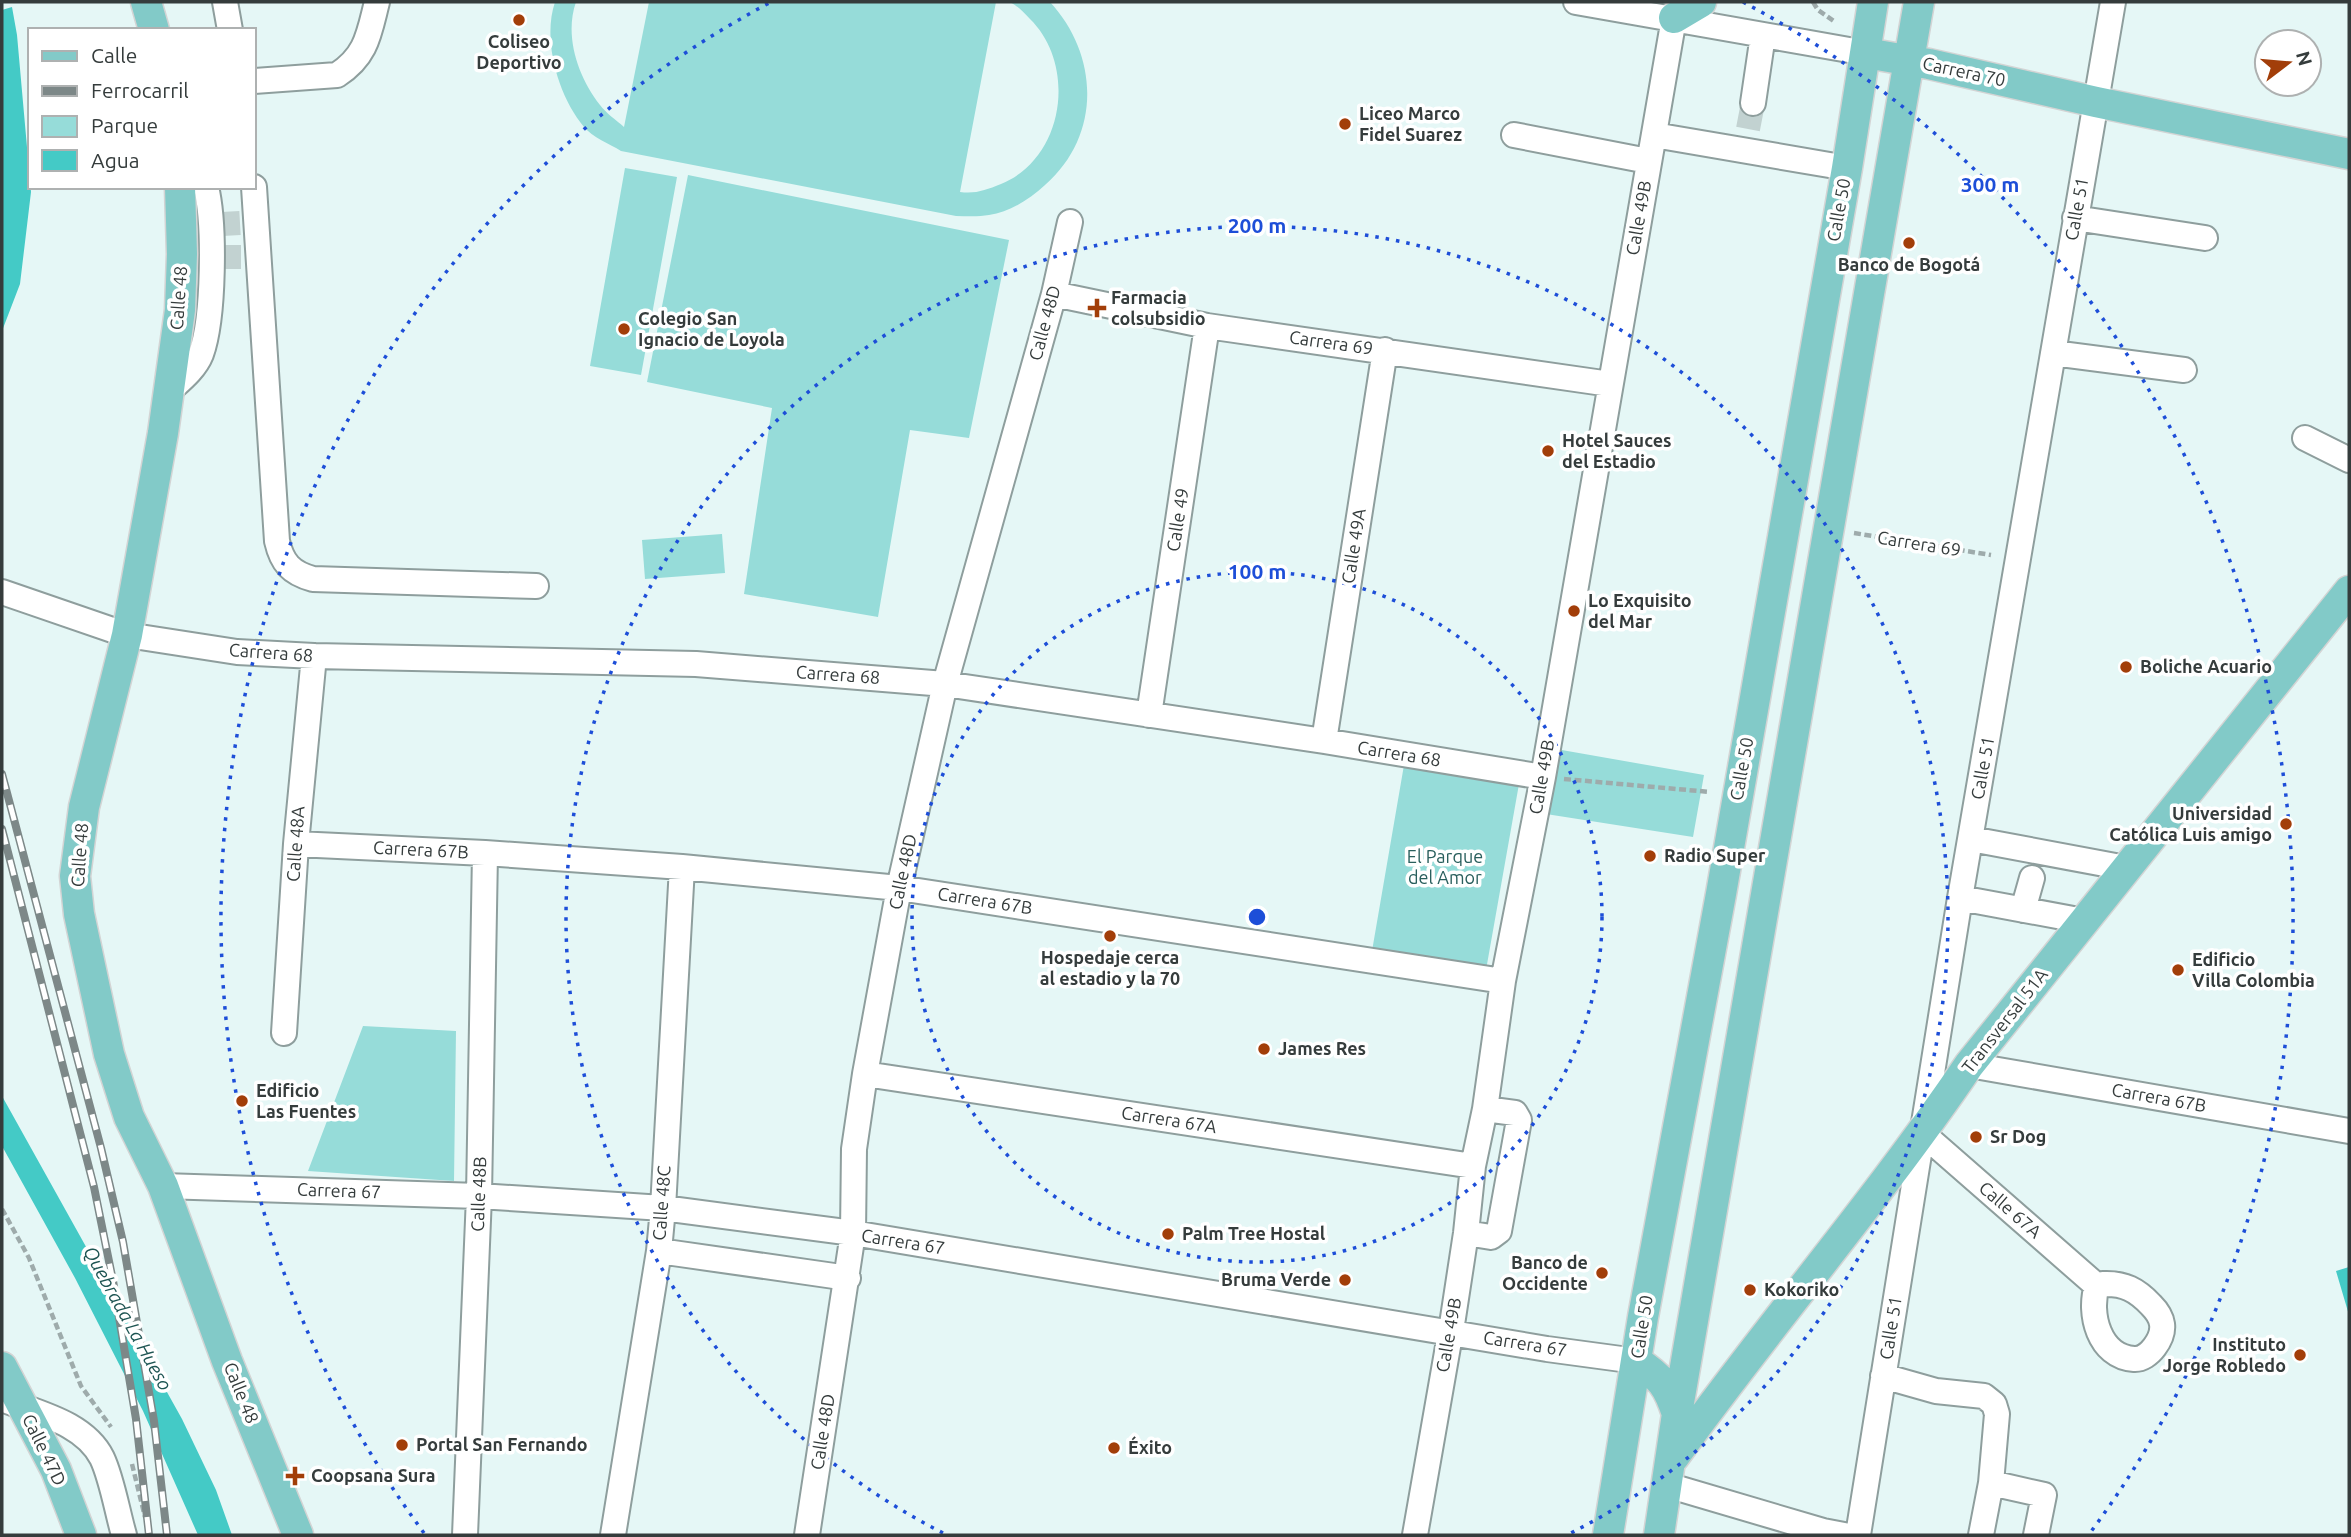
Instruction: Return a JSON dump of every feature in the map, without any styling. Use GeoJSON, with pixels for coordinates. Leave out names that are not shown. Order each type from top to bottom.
{"type":"FeatureCollection","features":[{"type":"Feature","properties":{"kind":"main road"},"geometry":{"type":"LineString","coordinates":[[146,2],[153,28]]}},
{"type":"Feature","properties":{"kind":"main road"},"geometry":{"type":"LineString","coordinates":[[1674,18],[1701,2]]}},
{"type":"Feature","properties":{"kind":"main road","name":"Calle 50"},"geometry":{"type":"LineString","coordinates":[[1608,1535],[1636,1361],[1721,894],[1847,168],[1873,2]]}},
{"type":"Feature","properties":{"kind":"main road"},"geometry":{"type":"LineString","coordinates":[[1659,1535],[1677,1413],[1919,2]]}},
{"type":"Feature","properties":{"kind":"main road","name":"Carrera 70"},"geometry":{"type":"LineString","coordinates":[[1866,53],[2349,154]]}},
{"type":"Feature","properties":{"kind":"main road","name":"Calle 48"},"geometry":{"type":"LineString","coordinates":[[180,189],[180,310],[170,390],[127,635],[84,807],[75,876],[79,914],[109,1054],[129,1117],[163,1186],[227,1361],[298,1535]]}},
{"type":"Feature","properties":{"kind":"main road","name":"Transversal 51A"},"geometry":{"type":"LineString","coordinates":[[1669,1472],[1712,1405],[1922,1133],[1969,1065],[2349,591]]}},
{"type":"Feature","properties":{"kind":"main road"},"geometry":{"type":"LineString","coordinates":[[1636,1361],[1658,1375],[1670,1393],[1677,1413]]}},
{"type":"Feature","properties":{"kind":"main road","name":"Calle 47D"},"geometry":{"type":"LineString","coordinates":[[2,1367],[12,1403],[55,1470],[81,1535]]}},
{"type":"Feature","properties":{"kind":"street"},"geometry":{"type":"LineString","coordinates":[[225,2],[230,28]]}},
{"type":"Feature","properties":{"kind":"street"},"geometry":{"type":"LineString","coordinates":[[256,82],[337,75],[354,62],[368,39],[377,2]]}},
{"type":"Feature","properties":{"kind":"street","name":"Carrera 70"},"geometry":{"type":"LineString","coordinates":[[1576,2],[1866,53]]}},
{"type":"Feature","properties":{"kind":"street","name":"Calle 51"},"geometry":{"type":"LineString","coordinates":[[1857,1535],[1960,898],[2113,2]]}},
{"type":"Feature","properties":{"kind":"street","name":"Calle 49B"},"geometry":{"type":"LineString","coordinates":[[1415,1535],[1466,1233],[1473,1166],[1485,1108],[1503,982],[1543,777],[1674,18]]}},
{"type":"Feature","properties":{"kind":"street"},"geometry":{"type":"LineString","coordinates":[[1753,103],[1763,35]]}},
{"type":"Feature","properties":{"kind":"street"},"geometry":{"type":"LineString","coordinates":[[1514,135],[1648,161]]}},
{"type":"Feature","properties":{"kind":"street"},"geometry":{"type":"LineString","coordinates":[[1654,135],[1747,139],[1847,168]]}},
{"type":"Feature","properties":{"kind":"street"},"geometry":{"type":"LineString","coordinates":[[207,189],[232,223],[234,257],[280,555],[287,567],[298,575],[313,579],[536,586]]}},
{"type":"Feature","properties":{"kind":"street"},"geometry":{"type":"LineString","coordinates":[[170,390],[201,356],[208,317],[234,257],[232,223],[253,189]]}},
{"type":"Feature","properties":{"kind":"street"},"geometry":{"type":"LineString","coordinates":[[2075,218],[2205,239]]}},
{"type":"Feature","properties":{"kind":"street","name":"Calle 48D"},"geometry":{"type":"LineString","coordinates":[[807,1535],[848,1278],[853,1233],[854,1149],[899,888],[945,684],[1054,293],[1070,222]]}},
{"type":"Feature","properties":{"kind":"street","name":"Carrera 69"},"geometry":{"type":"LineString","coordinates":[[1054,293],[1207,326],[1610,384]]}},
{"type":"Feature","properties":{"kind":"street","name":"Calle 49"},"geometry":{"type":"LineString","coordinates":[[1149,715],[1207,326]]}},
{"type":"Feature","properties":{"kind":"street","name":"Calle 49A"},"geometry":{"type":"LineString","coordinates":[[1324,741],[1385,350]]}},
{"type":"Feature","properties":{"kind":"street"},"geometry":{"type":"LineString","coordinates":[[2053,353],[2184,370]]}},
{"type":"Feature","properties":{"kind":"street"},"geometry":{"type":"LineString","coordinates":[[2305,438],[2349,460]]}},
{"type":"Feature","properties":{"kind":"street","name":"Carrera 68"},"geometry":{"type":"LineString","coordinates":[[2,592],[127,635],[237,652],[696,664],[945,684],[1543,777]]}},
{"type":"Feature","properties":{"kind":"street","name":"Calle 48A"},"geometry":{"type":"LineString","coordinates":[[284,1033],[296,844],[314,656]]}},
{"type":"Feature","properties":{"kind":"street"},"geometry":{"type":"LineString","coordinates":[[1971,839],[2037,862],[2126,868]]}},
{"type":"Feature","properties":{"kind":"street","name":"Carrera 67B"},"geometry":{"type":"LineString","coordinates":[[296,844],[485,853],[682,867],[899,888],[1503,982]]}},
{"type":"Feature","properties":{"kind":"street","name":"Calle 48B"},"geometry":{"type":"LineString","coordinates":[[465,1535],[480,1196],[485,853]]}},
{"type":"Feature","properties":{"kind":"street"},"geometry":{"type":"LineString","coordinates":[[2023,910],[2037,862]]}},
{"type":"Feature","properties":{"kind":"street","name":"Calle 48C"},"geometry":{"type":"LineString","coordinates":[[613,1535],[659,1251],[682,867]]}},
{"type":"Feature","properties":{"kind":"street"},"geometry":{"type":"LineString","coordinates":[[1960,898],[2084,921]]}},
{"type":"Feature","properties":{"kind":"street","name":"Carrera 67B"},"geometry":{"type":"LineString","coordinates":[[1969,1065],[2349,1131]]}},
{"type":"Feature","properties":{"kind":"street","name":"Carrera 67A"},"geometry":{"type":"LineString","coordinates":[[865,1074],[1473,1166]]}},
{"type":"Feature","properties":{"kind":"street"},"geometry":{"type":"LineString","coordinates":[[1466,1233],[1491,1237],[1499,1231],[1519,1120],[1515,1113],[1485,1108]]}},
{"type":"Feature","properties":{"kind":"street","name":"Calle 67A"},"geometry":{"type":"LineString","coordinates":[[1922,1133],[2097,1286]]}},
{"type":"Feature","properties":{"kind":"street","name":"Carrera 67"},"geometry":{"type":"LineString","coordinates":[[163,1186],[480,1196],[663,1208],[853,1233],[1548,1349],[1636,1361]]}},
{"type":"Feature","properties":{"kind":"street"},"geometry":{"type":"LineString","coordinates":[[659,1251],[848,1278]]}},
{"type":"Feature","properties":{"kind":"street"},"geometry":{"type":"LineString","coordinates":[[1883,1376],[1936,1391],[1984,1396],[1994,1404],[1997,1414],[1991,1483],[1981,1535]]}},
{"type":"Feature","properties":{"kind":"street"},"geometry":{"type":"LineString","coordinates":[[12,1403],[67,1424],[94,1445],[103,1459],[124,1535]]}},
{"type":"Feature","properties":{"kind":"street"},"geometry":{"type":"LineString","coordinates":[[1669,1472],[1823,1531],[1844,1535]]}},
{"type":"Feature","properties":{"kind":"street"},"geometry":{"type":"LineString","coordinates":[[1991,1483],[2045,1495],[2036,1535]]}},
{"type":"Feature","properties":{"kind":"path"},"geometry":{"type":"LineString","coordinates":[[1813,2],[1818,10],[1833,21]]}},
{"type":"Feature","properties":{"kind":"path","name":"Carrera 69"},"geometry":{"type":"LineString","coordinates":[[1846,532],[1991,555]]}},
{"type":"Feature","properties":{"kind":"path"},"geometry":{"type":"LineString","coordinates":[[1543,777],[1710,792]]}},
{"type":"Feature","properties":{"kind":"path"},"geometry":{"type":"LineString","coordinates":[[2,1209],[29,1258],[81,1386]]}},
{"type":"Feature","properties":{"kind":"green space"},"geometry":{"type":"Polygon","coordinates":[[[555,2],[576,2],[572,28],[575,56],[592,94],[608,114],[624,127],[649,2],[996,2],[960,192],[976,192],[1001,184],[1023,171],[1039,154],[1051,132],[1057,109],[1058,85],[1054,61],[1045,38],[1030,19],[1009,2],[1050,2],[1066,23],[1078,46],[1085,70],[1085,119],[1077,143],[1064,165],[1045,185],[1012,208],[981,216],[956,216],[621,151],[587,131],[567,100],[560,84],[552,50],[551,17],[555,2]]]}},
{"type":"Feature","properties":{"kind":"green space"},"geometry":{"type":"Polygon","coordinates":[[[625,168],[677,177],[641,375],[590,366],[625,168]]]}},
{"type":"Feature","properties":{"kind":"green space"},"geometry":{"type":"Polygon","coordinates":[[[688,175],[1009,240],[969,438],[910,430],[878,617],[744,594],[772,408],[647,382],[688,175]]]}},
{"type":"Feature","properties":{"kind":"green space"},"geometry":{"type":"Polygon","coordinates":[[[722,534],[725,573],[645,579],[642,540],[722,534]]]}},
{"type":"Feature","properties":{"kind":"green space"},"geometry":{"type":"Polygon","coordinates":[[[1556,749],[1704,775],[1693,837],[1546,814],[1556,749]]]}},
{"type":"Feature","properties":{"kind":"green space","name":"El Parque del Amor"},"geometry":{"type":"Polygon","coordinates":[[[1404,765],[1519,784],[1486,970],[1372,951],[1404,765]]]}},
{"type":"Feature","properties":{"kind":"green space"},"geometry":{"type":"Polygon","coordinates":[[[363,1026],[456,1031],[454,1181],[308,1171],[363,1026]]]}},
{"type":"Feature","properties":{"kind":"water"},"geometry":{"type":"Polygon","coordinates":[[[12,7],[17,35],[28,158],[28,189],[31,192],[20,284],[2,331],[2,10],[12,7]]]}},
{"type":"Feature","properties":{"kind":"water","name":"Quebrada La Hueso"},"geometry":{"type":"Polygon","coordinates":[[[2,1096],[182,1419],[216,1490],[232,1535],[198,1535],[143,1411],[75,1278],[2,1146],[2,1096]]]}},
{"type":"Feature","properties":{"kind":"water"},"geometry":{"type":"Polygon","coordinates":[[[2349,1267],[2349,1315],[2336,1271],[2349,1267]]]}},
{"type":"Feature","properties":{"kind":"tunnel"},"geometry":{"type":"LineString","coordinates":[[1748,129],[1753,103]]}},
{"type":"Feature","properties":{"kind":"tunnel"},"geometry":{"type":"LineString","coordinates":[[222,224],[240,223]]}},
{"type":"Feature","properties":{"kind":"tunnel"},"geometry":{"type":"LineString","coordinates":[[223,257],[241,257]]}},
{"type":"Feature","properties":{"kind":"railway"},"geometry":{"type":"LineString","coordinates":[[2,774],[101,1148],[123,1242],[154,1421],[167,1535]]}},
{"type":"Feature","properties":{"kind":"railway"},"geometry":{"type":"LineString","coordinates":[[2,829],[94,1187],[136,1419],[149,1535]]}},
{"type":"Feature","properties":{"kind":"place","name":"Coliseo Deportivo"},"geometry":{"type":"Point","coordinates":[519,20]}},
{"type":"Feature","properties":{"kind":"place","name":"Liceo Marco Fidel Suarez"},"geometry":{"type":"Point","coordinates":[1345,124]}},
{"type":"Feature","properties":{"kind":"place","name":"Banco de Bogotá"},"geometry":{"type":"Point","coordinates":[1909,243]}},
{"type":"Feature","properties":{"kind":"place","name":"Farmacia colsubsidio"},"geometry":{"type":"Point","coordinates":[1097,308]}},
{"type":"Feature","properties":{"kind":"place","name":"Colegio San Ignacio de Loyola"},"geometry":{"type":"Point","coordinates":[624,329]}},
{"type":"Feature","properties":{"kind":"place","name":"Hotel Sauces del Estadio"},"geometry":{"type":"Point","coordinates":[1548,451]}},
{"type":"Feature","properties":{"kind":"place","name":"Lo Exquisito del Mar"},"geometry":{"type":"Point","coordinates":[1574,611]}},
{"type":"Feature","properties":{"kind":"place","name":"Boliche Acuario"},"geometry":{"type":"Point","coordinates":[2126,667]}},
{"type":"Feature","properties":{"kind":"place","name":"Universidad Católica Luis amigo"},"geometry":{"type":"Point","coordinates":[2286,824]}},
{"type":"Feature","properties":{"kind":"place","name":"Radio Super"},"geometry":{"type":"Point","coordinates":[1650,856]}},
{"type":"Feature","properties":{"kind":"place","name":"Hospedaje cerca al estadio y la 70"},"geometry":{"type":"Point","coordinates":[1110,936]}},
{"type":"Feature","properties":{"kind":"place","name":"Edificio Villa Colombia"},"geometry":{"type":"Point","coordinates":[2178,970]}},
{"type":"Feature","properties":{"kind":"place","name":"James Res"},"geometry":{"type":"Point","coordinates":[1264,1049]}},
{"type":"Feature","properties":{"kind":"place","name":"Edificio Las Fuentes"},"geometry":{"type":"Point","coordinates":[242,1101]}},
{"type":"Feature","properties":{"kind":"place","name":"Sr Dog"},"geometry":{"type":"Point","coordinates":[1976,1137]}},
{"type":"Feature","properties":{"kind":"place","name":"Palm Tree Hostal"},"geometry":{"type":"Point","coordinates":[1168,1234]}},
{"type":"Feature","properties":{"kind":"place","name":"Banco de Occidente"},"geometry":{"type":"Point","coordinates":[1602,1273]}},
{"type":"Feature","properties":{"kind":"place","name":"Bruma Verde"},"geometry":{"type":"Point","coordinates":[1345,1280]}},
{"type":"Feature","properties":{"kind":"place","name":"Kokoriko"},"geometry":{"type":"Point","coordinates":[1750,1290]}},
{"type":"Feature","properties":{"kind":"place","name":"Instituto Jorge Robledo"},"geometry":{"type":"Point","coordinates":[2300,1355]}},
{"type":"Feature","properties":{"kind":"place","name":"Portal San Fernando"},"geometry":{"type":"Point","coordinates":[402,1445]}},
{"type":"Feature","properties":{"kind":"place","name":"Éxito"},"geometry":{"type":"Point","coordinates":[1114,1448]}},
{"type":"Feature","properties":{"kind":"place","name":"Coopsana Sura"},"geometry":{"type":"Point","coordinates":[295,1476]}}]}
